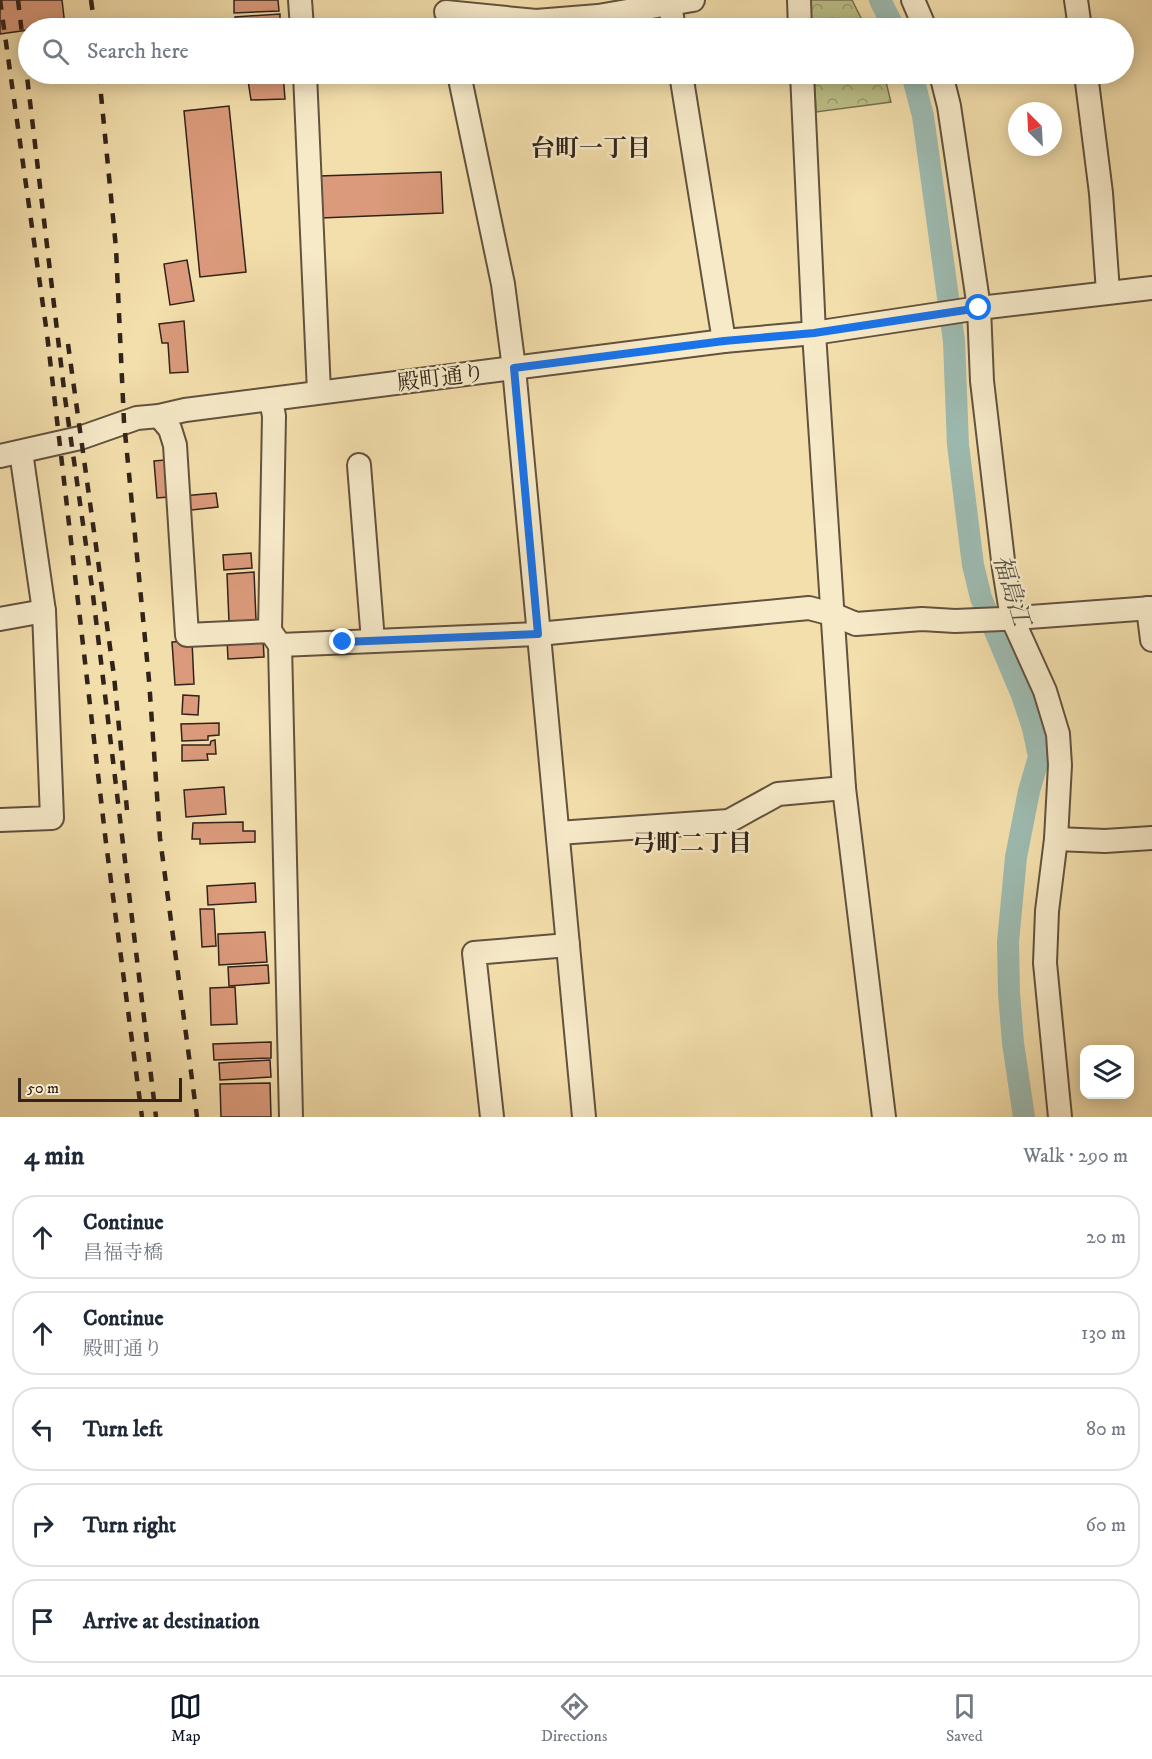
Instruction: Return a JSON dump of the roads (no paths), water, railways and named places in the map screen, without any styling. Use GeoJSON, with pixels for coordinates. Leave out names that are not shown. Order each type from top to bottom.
{"type":"FeatureCollection","features":[{"type":"Feature","properties":{"kind":"street"},"geometry":{"type":"LineString","coordinates":[[300,0],[301,18]]}},
{"type":"Feature","properties":{"kind":"street"},"geometry":{"type":"LineString","coordinates":[[573,18],[693,0]]}},
{"type":"Feature","properties":{"kind":"street"},"geometry":{"type":"LineString","coordinates":[[799,0],[800,18]]}},
{"type":"Feature","properties":{"kind":"street"},"geometry":{"type":"LineString","coordinates":[[913,0],[920,18]]}},
{"type":"Feature","properties":{"kind":"street"},"geometry":{"type":"LineString","coordinates":[[1076,0],[1079,18]]}},
{"type":"Feature","properties":{"kind":"street"},"geometry":{"type":"LineString","coordinates":[[670,2],[672,18]]}},
{"type":"Feature","properties":{"kind":"street"},"geometry":{"type":"LineString","coordinates":[[446,13],[502,18]]}},
{"type":"Feature","properties":{"kind":"street"},"geometry":{"type":"LineString","coordinates":[[305,84],[319,392]]}},
{"type":"Feature","properties":{"kind":"street"},"geometry":{"type":"LineString","coordinates":[[461,84],[503,284],[514,368],[584,1117]]}},
{"type":"Feature","properties":{"kind":"street"},"geometry":{"type":"LineString","coordinates":[[683,84],[724,341]]}},
{"type":"Feature","properties":{"kind":"street"},"geometry":{"type":"LineString","coordinates":[[802,84],[814,333],[844,788],[884,1117]]}},
{"type":"Feature","properties":{"kind":"street"},"geometry":{"type":"LineString","coordinates":[[944,84],[949,106],[975,309],[1004,569],[1007,618],[1045,691],[1058,734],[1060,765],[1056,839],[1050,876],[1045,963],[1060,1117]]}},
{"type":"Feature","properties":{"kind":"street"},"geometry":{"type":"LineString","coordinates":[[1087,84],[1101,193],[1108,292]]}},
{"type":"Feature","properties":{"kind":"street","name":"殿町通り"},"geometry":{"type":"LineString","coordinates":[[11,454],[80,438],[136,418],[185,410],[724,341],[814,333],[922,316],[1152,288]]}},
{"type":"Feature","properties":{"kind":"street"},"geometry":{"type":"LineString","coordinates":[[272,399],[275,638],[291,1117]]}},
{"type":"Feature","properties":{"kind":"street"},"geometry":{"type":"LineString","coordinates":[[159,416],[170,429],[175,445],[187,635],[373,641],[538,634],[810,608],[856,624],[922,619],[955,621],[1150,608],[1152,639]]}},
{"type":"Feature","properties":{"kind":"street"},"geometry":{"type":"LineString","coordinates":[[0,820],[52,818],[44,611],[11,454]]}},
{"type":"Feature","properties":{"kind":"street"},"geometry":{"type":"LineString","coordinates":[[359,465],[373,641]]}},
{"type":"Feature","properties":{"kind":"street"},"geometry":{"type":"LineString","coordinates":[[0,619],[44,611]]}},
{"type":"Feature","properties":{"kind":"street"},"geometry":{"type":"LineString","coordinates":[[558,833],[729,821],[777,794],[844,788]]}},
{"type":"Feature","properties":{"kind":"street"},"geometry":{"type":"LineString","coordinates":[[1056,839],[1105,841],[1152,838]]}},
{"type":"Feature","properties":{"kind":"street"},"geometry":{"type":"LineString","coordinates":[[492,1117],[474,953],[568,945]]}},
{"type":"Feature","properties":{"kind":"waterway","name":"福島江"},"geometry":{"type":"LineString","coordinates":[[880,0],[889,18]]}},
{"type":"Feature","properties":{"kind":"waterway","name":"福島江"},"geometry":{"type":"LineString","coordinates":[[915,84],[923,116],[954,341],[958,445],[973,565],[981,598],[1022,695],[1033,728],[1039,757],[1029,791],[1016,857],[1008,942],[1013,1043],[1024,1117]]}},
{"type":"Feature","properties":{"kind":"railway"},"geometry":{"type":"LineString","coordinates":[[0,0],[47,334],[106,843],[142,1117]]}},
{"type":"Feature","properties":{"kind":"railway"},"geometry":{"type":"LineString","coordinates":[[18,0],[20,18]]}},
{"type":"Feature","properties":{"kind":"railway"},"geometry":{"type":"LineString","coordinates":[[91,0],[94,18]]}},
{"type":"Feature","properties":{"kind":"railway"},"geometry":{"type":"LineString","coordinates":[[28,84],[65,398],[92,587],[156,1117]]}},
{"type":"Feature","properties":{"kind":"railway"},"geometry":{"type":"LineString","coordinates":[[100,84],[116,248],[124,422],[149,680],[160,838],[197,1117]]}},
{"type":"Feature","properties":{"kind":"railway"},"geometry":{"type":"LineString","coordinates":[[68,344],[114,676],[127,810]]}},
{"type":"Feature","properties":{"kind":"district","name":"台町一丁目"},"geometry":{"type":"Point","coordinates":[591,148]}},
{"type":"Feature","properties":{"kind":"district","name":"弓町二丁目"},"geometry":{"type":"Point","coordinates":[692,843]}}]}
